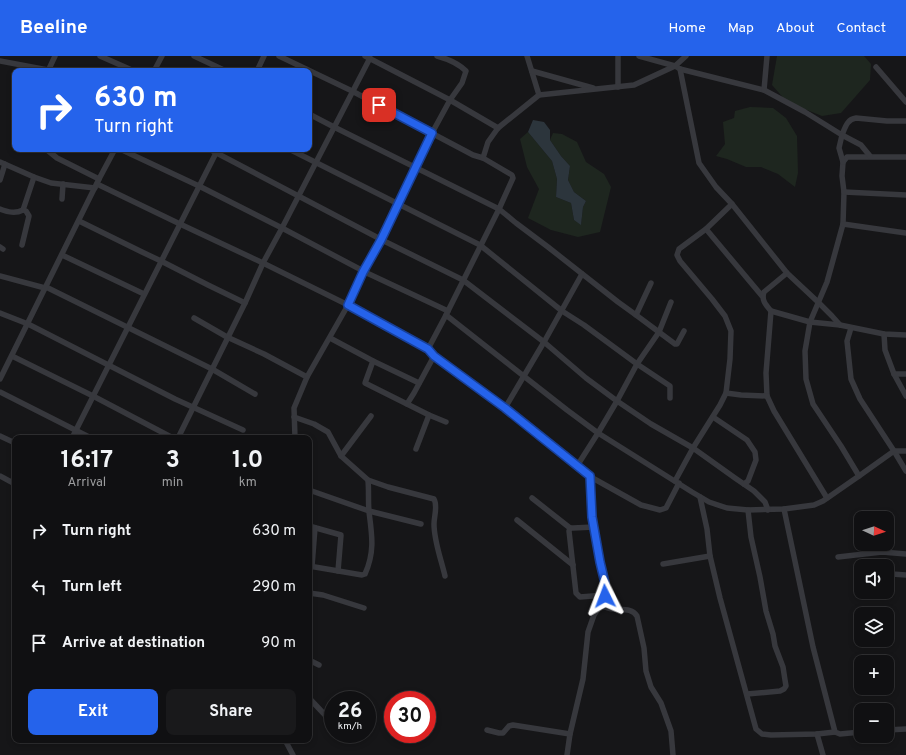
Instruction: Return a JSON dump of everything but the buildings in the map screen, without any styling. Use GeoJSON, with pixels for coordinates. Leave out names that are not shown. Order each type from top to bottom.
{"type":"FeatureCollection","features":[{"type":"Feature","properties":{"kind":"street"},"geometry":{"type":"LineString","coordinates":[[49,68],[55,56]]}},
{"type":"Feature","properties":{"kind":"street"},"geometry":{"type":"LineString","coordinates":[[100,56],[127,68]]}},
{"type":"Feature","properties":{"kind":"street"},"geometry":{"type":"LineString","coordinates":[[156,68],[162,56]]}},
{"type":"Feature","properties":{"kind":"street"},"geometry":{"type":"LineString","coordinates":[[194,56],[220,68]]}},
{"type":"Feature","properties":{"kind":"street"},"geometry":{"type":"LineString","coordinates":[[258,68],[264,56]]}},
{"type":"Feature","properties":{"kind":"street"},"geometry":{"type":"LineString","coordinates":[[279,56],[304,68]]}},
{"type":"Feature","properties":{"kind":"street"},"geometry":{"type":"LineString","coordinates":[[295,435],[294,408],[307,377],[348,305],[432,133],[450,100],[462,83],[466,71],[451,61],[437,56]]}},
{"type":"Feature","properties":{"kind":"street"},"geometry":{"type":"LineString","coordinates":[[527,56],[539,95]]}},
{"type":"Feature","properties":{"kind":"street"},"geometry":{"type":"LineString","coordinates":[[618,56],[618,87]]}},
{"type":"Feature","properties":{"kind":"street"},"geometry":{"type":"LineString","coordinates":[[639,56],[764,90],[861,145],[870,156]]}},
{"type":"Feature","properties":{"kind":"street"},"geometry":{"type":"LineString","coordinates":[[483,158],[488,142],[498,128],[539,95],[634,85],[678,67],[686,56]]}},
{"type":"Feature","properties":{"kind":"street"},"geometry":{"type":"LineString","coordinates":[[764,90],[767,56]]}},
{"type":"Feature","properties":{"kind":"street"},"geometry":{"type":"LineString","coordinates":[[180,435],[245,303],[263,263],[352,91],[367,57],[450,100],[498,128]]}},
{"type":"Feature","properties":{"kind":"street"},"geometry":{"type":"LineString","coordinates":[[0,61],[37,68]]}},
{"type":"Feature","properties":{"kind":"street"},"geometry":{"type":"LineString","coordinates":[[678,67],[699,163],[716,188],[732,204],[787,272],[840,325]]}},
{"type":"Feature","properties":{"kind":"street"},"geometry":{"type":"LineString","coordinates":[[876,67],[906,102]]}},
{"type":"Feature","properties":{"kind":"street"},"geometry":{"type":"LineString","coordinates":[[532,71],[598,89]]}},
{"type":"Feature","properties":{"kind":"street"},"geometry":{"type":"LineString","coordinates":[[312,72],[483,158],[512,175],[513,178],[499,209],[428,349]]}},
{"type":"Feature","properties":{"kind":"street"},"geometry":{"type":"LineString","coordinates":[[312,116],[499,209],[618,302],[675,344],[677,344],[684,330]]}},
{"type":"Feature","properties":{"kind":"street"},"geometry":{"type":"LineString","coordinates":[[859,476],[842,446],[813,404],[806,379],[805,351],[810,322],[827,282],[843,224],[843,162],[839,148],[842,135],[852,118],[906,121]]}},
{"type":"Feature","properties":{"kind":"street"},"geometry":{"type":"LineString","coordinates":[[50,152],[97,184],[348,305],[428,349],[434,356],[505,408],[590,476],[641,505],[660,510],[666,508],[693,448],[713,417],[726,393],[730,359],[731,332],[725,316],[712,298],[680,261],[677,255],[679,249],[706,229],[732,204]]}},
{"type":"Feature","properties":{"kind":"street"},"geometry":{"type":"LineString","coordinates":[[0,379],[113,152]]}},
{"type":"Feature","properties":{"kind":"street"},"geometry":{"type":"LineString","coordinates":[[126,152],[199,186],[282,228],[363,272],[447,313],[524,376],[598,433],[709,502],[727,508],[748,510],[802,508],[814,505],[823,501],[894,451],[906,451]]}},
{"type":"Feature","properties":{"kind":"street"},"geometry":{"type":"LineString","coordinates":[[74,435],[216,152]]}},
{"type":"Feature","properties":{"kind":"street"},"geometry":{"type":"LineString","coordinates":[[219,152],[381,240],[463,280],[544,342],[586,378],[617,401],[651,424],[693,448],[754,491],[765,502],[768,510]]}},
{"type":"Feature","properties":{"kind":"street"},"geometry":{"type":"LineString","coordinates":[[295,152],[480,245],[562,311],[670,386],[670,398]]}},
{"type":"Feature","properties":{"kind":"street"},"geometry":{"type":"LineString","coordinates":[[843,162],[847,157],[906,157]]}},
{"type":"Feature","properties":{"kind":"street"},"geometry":{"type":"LineString","coordinates":[[0,180],[3,163],[51,183],[97,184]]}},
{"type":"Feature","properties":{"kind":"street"},"geometry":{"type":"LineString","coordinates":[[0,209],[14,213],[23,210],[34,177]]}},
{"type":"Feature","properties":{"kind":"street"},"geometry":{"type":"LineString","coordinates":[[62,199],[63,184]]}},
{"type":"Feature","properties":{"kind":"street"},"geometry":{"type":"LineString","coordinates":[[844,192],[906,195]]}},
{"type":"Feature","properties":{"kind":"street"},"geometry":{"type":"LineString","coordinates":[[22,245],[29,216],[26,211],[23,210]]}},
{"type":"Feature","properties":{"kind":"street"},"geometry":{"type":"LineString","coordinates":[[79,221],[245,303]]}},
{"type":"Feature","properties":{"kind":"street"},"geometry":{"type":"LineString","coordinates":[[843,224],[906,233]]}},
{"type":"Feature","properties":{"kind":"street"},"geometry":{"type":"LineString","coordinates":[[706,229],[762,296],[763,300],[771,311],[810,322],[840,325],[884,334],[906,335]]}},
{"type":"Feature","properties":{"kind":"street"},"geometry":{"type":"LineString","coordinates":[[62,255],[144,294]]}},
{"type":"Feature","properties":{"kind":"street"},"geometry":{"type":"LineString","coordinates":[[762,296],[764,292],[787,272]]}},
{"type":"Feature","properties":{"kind":"street"},"geometry":{"type":"LineString","coordinates":[[505,408],[582,274]]}},
{"type":"Feature","properties":{"kind":"street"},"geometry":{"type":"LineString","coordinates":[[0,276],[46,288],[212,369],[255,394]]}},
{"type":"Feature","properties":{"kind":"street"},"geometry":{"type":"LineString","coordinates":[[636,315],[651,283]]}},
{"type":"Feature","properties":{"kind":"street"},"geometry":{"type":"LineString","coordinates":[[577,466],[617,401],[637,364],[659,332],[671,302]]}},
{"type":"Feature","properties":{"kind":"street"},"geometry":{"type":"LineString","coordinates":[[771,311],[766,373],[767,396],[774,411],[827,498]]}},
{"type":"Feature","properties":{"kind":"street"},"geometry":{"type":"LineString","coordinates":[[0,313],[28,324],[193,408],[243,430]]}},
{"type":"Feature","properties":{"kind":"street"},"geometry":{"type":"LineString","coordinates":[[194,318],[227,337],[264,354],[307,377]]}},
{"type":"Feature","properties":{"kind":"street"},"geometry":{"type":"LineString","coordinates":[[851,328],[847,341],[851,379],[860,399],[906,471]]}},
{"type":"Feature","properties":{"kind":"street"},"geometry":{"type":"LineString","coordinates":[[884,334],[885,350],[894,374],[906,396]]}},
{"type":"Feature","properties":{"kind":"street"},"geometry":{"type":"LineString","coordinates":[[330,338],[419,383]]}},
{"type":"Feature","properties":{"kind":"street"},"geometry":{"type":"LineString","coordinates":[[12,356],[167,435]]}},
{"type":"Feature","properties":{"kind":"street"},"geometry":{"type":"LineString","coordinates":[[407,404],[434,356]]}},
{"type":"Feature","properties":{"kind":"street"},"geometry":{"type":"LineString","coordinates":[[374,361],[365,382],[429,415],[446,422]]}},
{"type":"Feature","properties":{"kind":"street"},"geometry":{"type":"LineString","coordinates":[[894,374],[906,374]]}},
{"type":"Feature","properties":{"kind":"street"},"geometry":{"type":"LineString","coordinates":[[0,392],[85,435]]}},
{"type":"Feature","properties":{"kind":"street"},"geometry":{"type":"LineString","coordinates":[[726,393],[767,396]]}},
{"type":"Feature","properties":{"kind":"street"},"geometry":{"type":"LineString","coordinates":[[416,449],[429,415]]}},
{"type":"Feature","properties":{"kind":"street"},"geometry":{"type":"LineString","coordinates":[[341,456],[371,416]]}},
{"type":"Feature","properties":{"kind":"street"},"geometry":{"type":"LineString","coordinates":[[294,417],[314,424],[328,432],[341,456],[368,480],[434,499],[436,505],[434,524],[436,544],[445,576]]}},
{"type":"Feature","properties":{"kind":"street"},"geometry":{"type":"LineString","coordinates":[[713,417],[747,440],[755,452],[756,460],[748,481],[744,484]]}},
{"type":"Feature","properties":{"kind":"street"},"geometry":{"type":"LineString","coordinates":[[0,436],[12,442]]}},
{"type":"Feature","properties":{"kind":"street"},"geometry":{"type":"LineString","coordinates":[[0,476],[12,482]]}},
{"type":"Feature","properties":{"kind":"street"},"geometry":{"type":"LineString","coordinates":[[567,755],[570,734],[583,679],[588,632],[594,615],[601,606],[605,596],[605,583],[592,517],[590,476]]}},
{"type":"Feature","properties":{"kind":"street"},"geometry":{"type":"LineString","coordinates":[[312,566],[362,575],[365,574],[368,569],[372,549],[368,480]]}},
{"type":"Feature","properties":{"kind":"street"},"geometry":{"type":"LineString","coordinates":[[312,491],[369,511],[421,524]]}},
{"type":"Feature","properties":{"kind":"street"},"geometry":{"type":"LineString","coordinates":[[700,497],[707,529],[710,556],[720,598],[756,729],[762,734],[854,733]]}},
{"type":"Feature","properties":{"kind":"street"},"geometry":{"type":"LineString","coordinates":[[532,498],[570,528],[594,527]]}},
{"type":"Feature","properties":{"kind":"street"},"geometry":{"type":"LineString","coordinates":[[784,509],[813,647],[835,732]]}},
{"type":"Feature","properties":{"kind":"street"},"geometry":{"type":"LineString","coordinates":[[747,694],[780,691],[786,686],[783,667],[775,646],[766,610],[751,537],[748,510]]}},
{"type":"Feature","properties":{"kind":"street"},"geometry":{"type":"LineString","coordinates":[[517,520],[573,565]]}},
{"type":"Feature","properties":{"kind":"street"},"geometry":{"type":"LineString","coordinates":[[312,527],[341,535],[338,571]]}},
{"type":"Feature","properties":{"kind":"street"},"geometry":{"type":"LineString","coordinates":[[570,528],[569,531],[576,592],[580,597],[605,596]]}},
{"type":"Feature","properties":{"kind":"street"},"geometry":{"type":"LineString","coordinates":[[838,558],[882,552],[906,554]]}},
{"type":"Feature","properties":{"kind":"street"},"geometry":{"type":"LineString","coordinates":[[663,564],[710,556]]}},
{"type":"Feature","properties":{"kind":"street"},"geometry":{"type":"LineString","coordinates":[[894,574],[906,575]]}},
{"type":"Feature","properties":{"kind":"street"},"geometry":{"type":"LineString","coordinates":[[312,593],[322,595],[364,608]]}},
{"type":"Feature","properties":{"kind":"street"},"geometry":{"type":"LineString","coordinates":[[601,606],[612,609],[631,610],[635,612],[637,616],[644,648],[646,671],[651,688],[661,703],[672,731],[673,755]]}},
{"type":"Feature","properties":{"kind":"street"},"geometry":{"type":"LineString","coordinates":[[312,662],[319,665]]}},
{"type":"Feature","properties":{"kind":"street"},"geometry":{"type":"LineString","coordinates":[[312,701],[324,714]]}},
{"type":"Feature","properties":{"kind":"street"},"geometry":{"type":"LineString","coordinates":[[487,730],[503,733],[509,726],[513,725],[570,734]]}},
{"type":"Feature","properties":{"kind":"street"},"geometry":{"type":"LineString","coordinates":[[894,730],[906,729]]}},
{"type":"Feature","properties":{"kind":"street"},"geometry":{"type":"LineString","coordinates":[[817,734],[823,755]]}},
{"type":"Feature","properties":{"kind":"street"},"geometry":{"type":"LineString","coordinates":[[287,743],[293,755]]}},
{"type":"Feature","properties":{"kind":"shaded area"},"geometry":{"type":"Polygon","coordinates":[[[777,56],[864,56],[871,64],[870,80],[841,113],[822,116],[787,102],[772,85],[777,56]]]}},
{"type":"Feature","properties":{"kind":"shaded area"},"geometry":{"type":"Polygon","coordinates":[[[750,107],[773,108],[786,118],[797,136],[798,173],[795,187],[778,174],[761,167],[746,167],[716,156],[725,144],[723,122],[734,118],[735,111],[750,107]]]}},
{"type":"Feature","properties":{"kind":"shaded area"},"geometry":{"type":"Polygon","coordinates":[[[533,120],[544,122],[550,130],[550,140],[570,166],[568,180],[574,192],[586,201],[583,207],[581,225],[574,220],[571,203],[556,197],[557,179],[552,161],[528,132],[533,120]]]}},
{"type":"Feature","properties":{"kind":"shaded area"},"geometry":{"type":"Polygon","coordinates":[[[528,132],[552,161],[557,179],[556,197],[571,203],[574,220],[581,224],[583,207],[586,201],[574,192],[568,180],[570,166],[550,140],[553,133],[562,134],[577,142],[586,162],[604,174],[611,187],[600,232],[578,237],[551,230],[528,218],[539,189],[527,167],[520,139],[528,132]]]}},
{"type":"Feature","properties":{"kind":"route"},"geometry":{"type":"LineString","coordinates":[[379,105],[432,133],[348,305],[428,349],[434,356],[505,408],[590,476],[592,517],[605,583],[605,596]]}}]}
